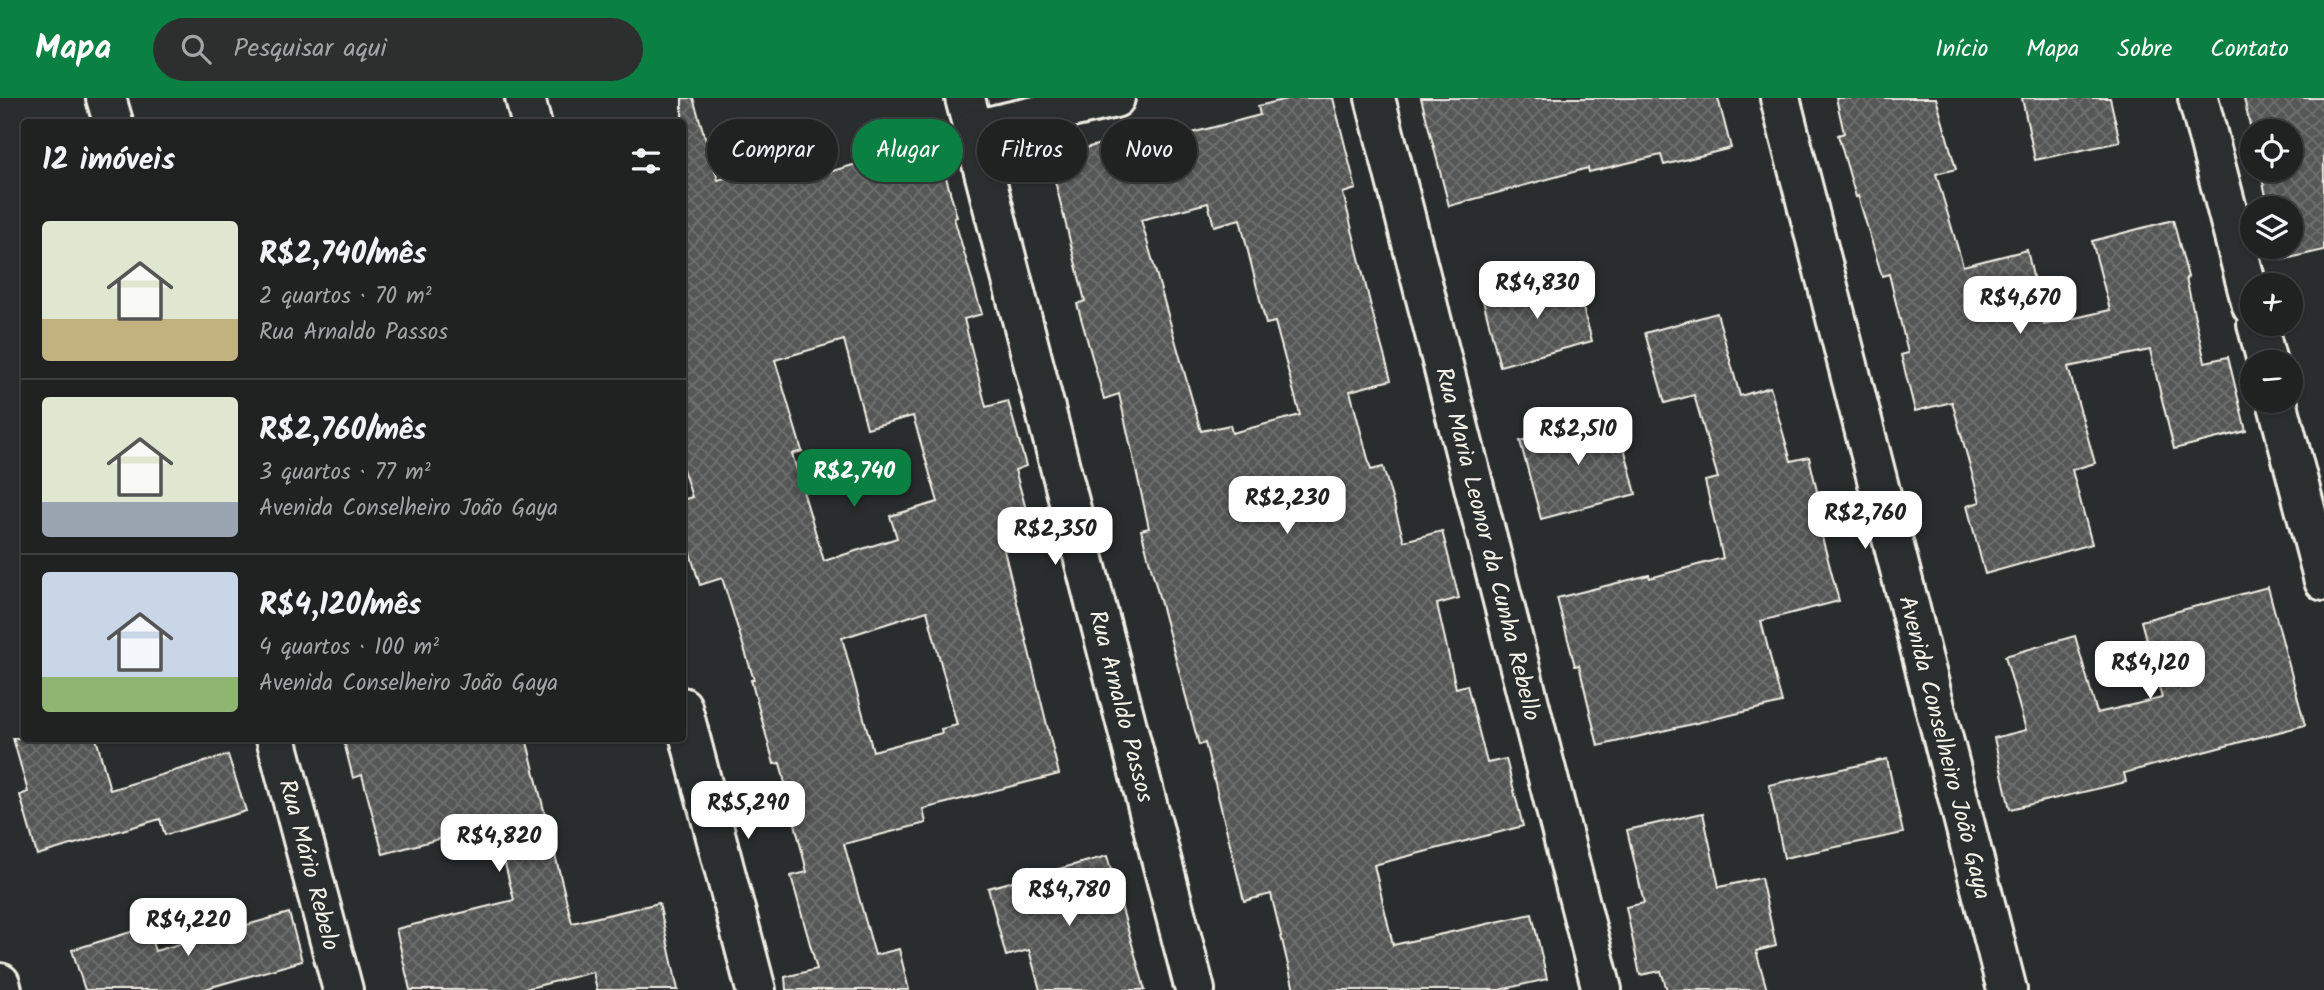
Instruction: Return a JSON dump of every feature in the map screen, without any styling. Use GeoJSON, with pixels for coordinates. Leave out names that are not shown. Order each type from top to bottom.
{"type":"FeatureCollection","features":[{"type":"Feature","properties":{"kind":"street"},"geometry":{"type":"LineString","coordinates":[[106,98],[112,119]]}},
{"type":"Feature","properties":{"kind":"street"},"geometry":{"type":"LineString","coordinates":[[525,98],[530,119]]}},
{"type":"Feature","properties":{"kind":"street"},"geometry":{"type":"LineString","coordinates":[[969,114],[1115,98]]}},
{"type":"Feature","properties":{"kind":"street","name":"Rua Maria Leonor da Cunha Rebello"},"geometry":{"type":"LineString","coordinates":[[1375,98],[1602,990]]}},
{"type":"Feature","properties":{"kind":"street","name":"Avenida Conselheiro João Gaya"},"geometry":{"type":"LineString","coordinates":[[1780,98],[2007,990]]}},
{"type":"Feature","properties":{"kind":"street"},"geometry":{"type":"LineString","coordinates":[[2198,98],[2243,273]]}},
{"type":"Feature","properties":{"kind":"street","name":"Rua Arnaldo Passos"},"geometry":{"type":"LineString","coordinates":[[969,114],[1195,990]]}},
{"type":"Feature","properties":{"kind":"street"},"geometry":{"type":"LineString","coordinates":[[2280,413],[2324,581]]}},
{"type":"Feature","properties":{"kind":"street"},"geometry":{"type":"LineString","coordinates":[[686,722],[756,990]]}},
{"type":"Feature","properties":{"kind":"street","name":"Rua Mário Rebelo"},"geometry":{"type":"LineString","coordinates":[[277,742],[343,990]]}},
{"type":"Feature","properties":{"kind":"street"},"geometry":{"type":"LineString","coordinates":[[0,983],[2,990]]}},
{"type":"Feature","properties":{"kind":"building"},"geometry":{"type":"Polygon","coordinates":[[[682,98],[693,98],[707,144],[707,182],[838,182],[838,169],[852,165],[852,182],[947,182],[957,217],[954,218],[982,314],[964,319],[986,407],[1008,401],[1026,466],[1015,470],[1035,541],[1004,550],[1059,774],[923,809],[926,823],[844,844],[875,955],[899,949],[909,990],[786,990],[785,977],[817,969],[791,876],[807,872],[780,763],[774,764],[751,680],[754,680],[722,578],[700,585],[686,540],[686,499],[692,497],[686,478],[686,119],[682,119],[682,98]],[[844,340],[775,360],[802,451],[792,454],[824,561],[897,538],[890,516],[938,502],[913,416],[867,428],[844,340]],[[927,611],[842,638],[873,751],[942,733],[941,729],[957,725],[927,611]]]}},
{"type":"Feature","properties":{"kind":"building"},"geometry":{"type":"Polygon","coordinates":[[[1291,98],[1333,98],[1356,189],[1343,193],[1391,380],[1350,391],[1371,470],[1383,467],[1404,541],[1442,531],[1459,598],[1437,604],[1456,688],[1467,685],[1487,763],[1506,759],[1523,826],[1374,865],[1393,945],[1532,914],[1547,979],[1500,990],[1294,990],[1271,894],[1244,901],[1205,743],[1199,745],[1141,530],[1149,528],[1119,394],[1104,399],[1077,304],[1085,301],[1055,182],[1087,182],[1087,148],[1101,144],[1101,182],[1197,182],[1197,132],[1260,115],[1258,106],[1291,98]],[[1208,203],[1141,220],[1201,431],[1230,425],[1232,433],[1300,415],[1275,322],[1266,324],[1240,219],[1214,226],[1208,203]]]}},
{"type":"Feature","properties":{"kind":"building"},"geometry":{"type":"Polygon","coordinates":[[[1421,98],[1718,98],[1731,148],[1664,165],[1661,155],[1589,172],[1588,168],[1449,206],[1421,98]]]}},
{"type":"Feature","properties":{"kind":"building"},"geometry":{"type":"Polygon","coordinates":[[[1836,98],[1936,98],[1956,169],[1936,174],[1963,266],[2027,250],[2044,325],[2110,310],[2092,241],[2173,220],[2188,277],[2186,278],[2205,362],[2228,357],[2246,431],[2174,449],[2150,350],[2068,367],[2095,463],[2072,470],[2092,544],[1985,574],[1967,506],[1980,502],[1952,402],[1915,411],[1901,355],[1908,353],[1889,274],[1882,276],[1858,196],[1856,197],[1838,135],[1844,133],[1836,98]]]}},
{"type":"Feature","properties":{"kind":"building"},"geometry":{"type":"Polygon","coordinates":[[[2022,98],[2110,98],[2120,142],[2035,160],[2022,98]]]}},
{"type":"Feature","properties":{"kind":"building"},"geometry":{"type":"Polygon","coordinates":[[[2244,98],[2324,98],[2324,250],[2303,255],[2303,196],[2266,196],[2263,182],[2303,182],[2303,119],[2249,119],[2244,98]]]}},
{"type":"Feature","properties":{"kind":"building"},"geometry":{"type":"Polygon","coordinates":[[[1574,275],[1592,341],[1500,366],[1483,300],[1574,275]]]}},
{"type":"Feature","properties":{"kind":"building"},"geometry":{"type":"Polygon","coordinates":[[[1717,313],[1740,396],[1770,387],[1791,461],[1809,457],[1824,521],[1818,522],[1839,601],[1761,621],[1782,703],[1598,746],[1579,665],[1575,666],[1557,598],[1649,575],[1650,578],[1723,558],[1705,481],[1718,478],[1694,395],[1665,403],[1645,333],[1717,313]]]}},
{"type":"Feature","properties":{"kind":"building"},"geometry":{"type":"Polygon","coordinates":[[[1616,416],[1636,494],[1541,519],[1520,441],[1616,416]]]}},
{"type":"Feature","properties":{"kind":"building"},"geometry":{"type":"Polygon","coordinates":[[[2268,587],[2305,725],[2124,773],[2126,782],[2010,809],[1994,738],[2026,730],[2005,656],[2075,636],[2097,713],[2162,698],[2141,621],[2268,587]]]}},
{"type":"Feature","properties":{"kind":"building"},"geometry":{"type":"Polygon","coordinates":[[[13,738],[21,738],[21,742],[97,742],[110,790],[228,755],[246,811],[165,835],[160,819],[37,855],[20,795],[28,792],[13,738]]]}},
{"type":"Feature","properties":{"kind":"building"},"geometry":{"type":"Polygon","coordinates":[[[344,742],[527,742],[572,923],[659,903],[678,990],[597,990],[593,972],[521,990],[410,990],[396,929],[514,900],[495,824],[383,854],[362,775],[353,778],[344,742]]]}},
{"type":"Feature","properties":{"kind":"building"},"geometry":{"type":"Polygon","coordinates":[[[1887,759],[1903,833],[1784,858],[1769,785],[1887,759]]]}},
{"type":"Feature","properties":{"kind":"building"},"geometry":{"type":"Polygon","coordinates":[[[1703,813],[1719,887],[1761,878],[1776,946],[1756,951],[1767,990],[1667,990],[1661,971],[1640,975],[1626,907],[1644,903],[1627,830],[1703,813]]]}},
{"type":"Feature","properties":{"kind":"building"},"geometry":{"type":"Polygon","coordinates":[[[1107,856],[1145,990],[1040,990],[1029,950],[1006,956],[988,888],[1107,856]]]}},
{"type":"Feature","properties":{"kind":"building"},"geometry":{"type":"Polygon","coordinates":[[[289,913],[302,961],[201,990],[85,990],[72,950],[147,927],[155,951],[289,913]]]}}]}
